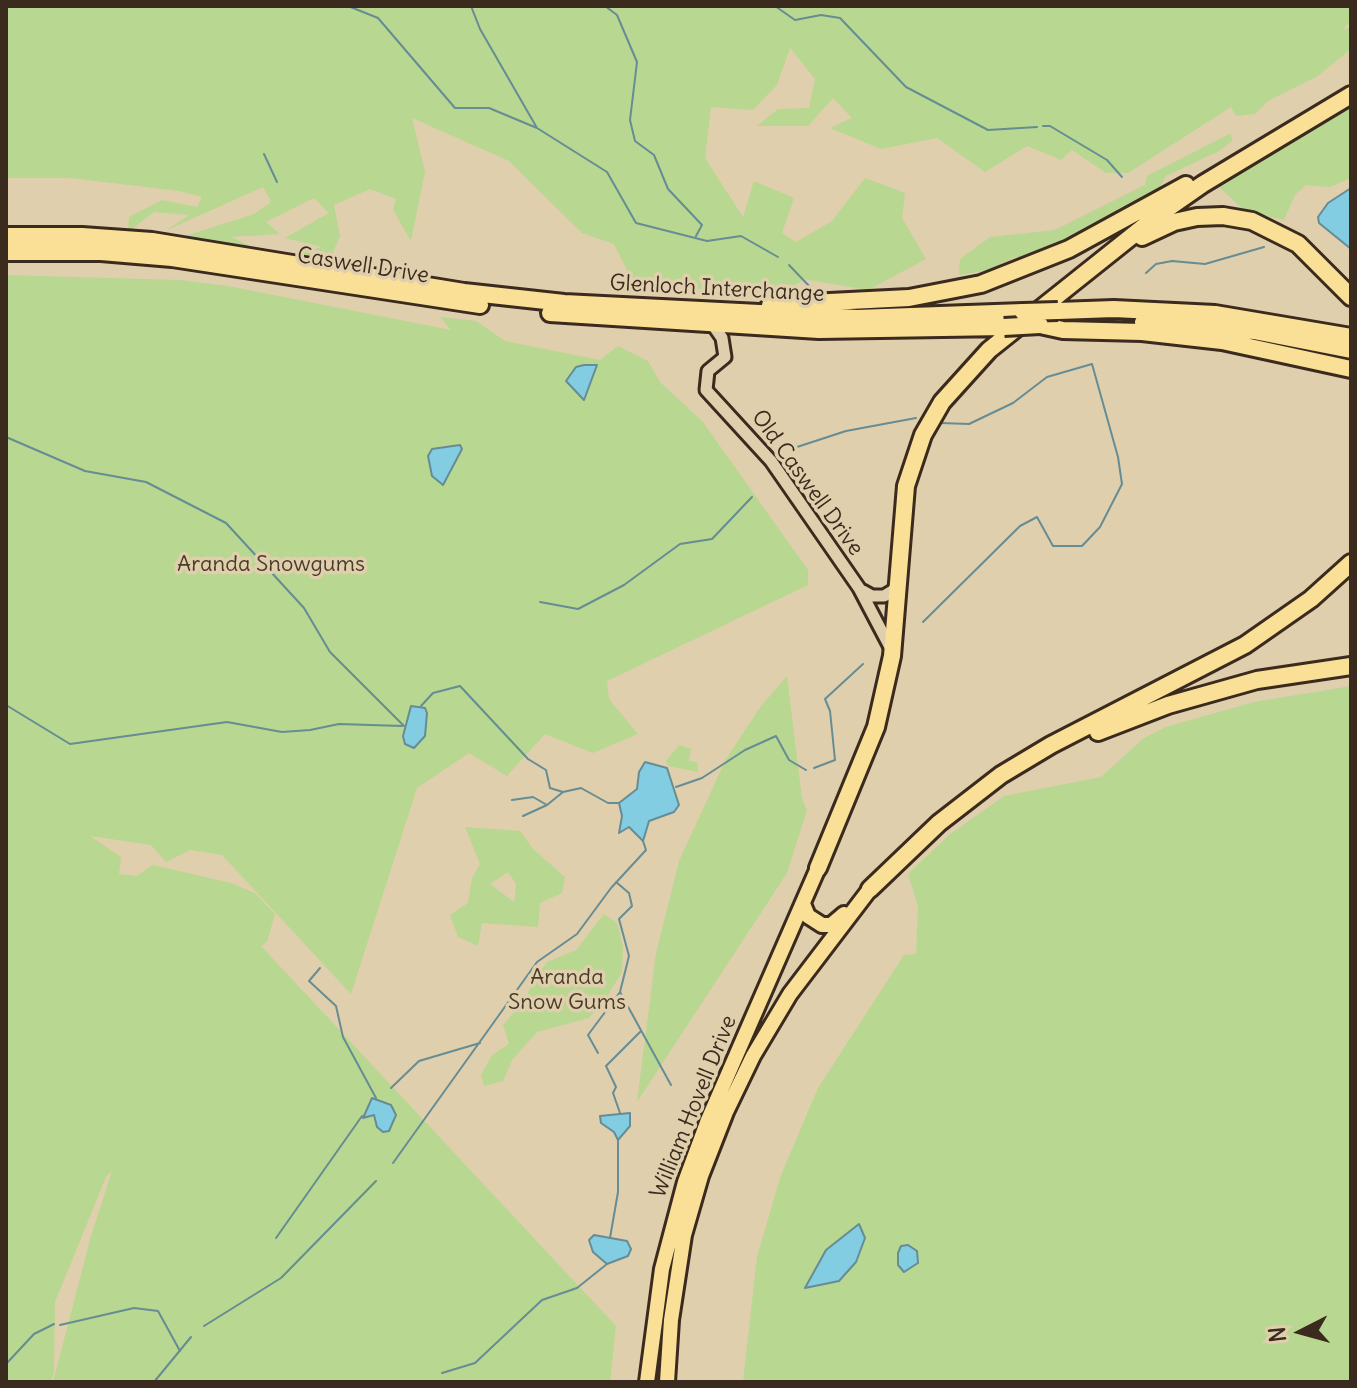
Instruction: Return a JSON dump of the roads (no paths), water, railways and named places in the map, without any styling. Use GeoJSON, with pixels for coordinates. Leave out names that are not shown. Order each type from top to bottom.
{"type":"FeatureCollection","features":[{"type":"Feature","properties":{"kind":"highway"},"geometry":{"type":"LineString","coordinates":[[818,868],[844,812],[876,727],[892,656],[906,486],[918,447],[935,412],[975,363],[1178,201],[1351,95]]}},
{"type":"Feature","properties":{"kind":"highway"},"geometry":{"type":"LineString","coordinates":[[621,306],[641,303],[736,307],[890,300],[981,284],[1069,249],[1222,164],[1281,137]]}},
{"type":"Feature","properties":{"kind":"highway"},"geometry":{"type":"LineString","coordinates":[[1087,273],[1163,226],[1187,219],[1223,216],[1261,224],[1290,237],[1351,297]]}},
{"type":"Feature","properties":{"kind":"highway","name":"Caswell Drive"},"geometry":{"type":"LineString","coordinates":[[6,236],[141,240],[395,281]]}},
{"type":"Feature","properties":{"kind":"highway","name":"Caswell Drive"},"geometry":{"type":"LineString","coordinates":[[6,252],[148,256],[459,303],[713,325]]}},
{"type":"Feature","properties":{"kind":"highway","name":"Glenloch Interchange"},"geometry":{"type":"LineString","coordinates":[[395,281],[528,300],[857,318],[1114,309],[1215,314],[1351,337]]}},
{"type":"Feature","properties":{"kind":"highway","name":"Glenloch Interchange"},"geometry":{"type":"LineString","coordinates":[[713,325],[842,330],[1120,321],[1189,324],[1267,333],[1351,350]]}},
{"type":"Feature","properties":{"kind":"highway"},"geometry":{"type":"LineString","coordinates":[[1040,325],[1063,330],[1142,332],[1222,341],[1351,369]]}},
{"type":"Feature","properties":{"kind":"highway"},"geometry":{"type":"LineString","coordinates":[[870,889],[939,823],[1035,754],[1197,670],[1279,623],[1351,563]]}},
{"type":"Feature","properties":{"kind":"highway"},"geometry":{"type":"LineString","coordinates":[[939,823],[1023,770],[1103,729],[1168,705],[1257,680],[1351,666]]}},
{"type":"Feature","properties":{"kind":"highway"},"geometry":{"type":"LineString","coordinates":[[1197,670],[1226,680],[1257,680]]}},
{"type":"Feature","properties":{"kind":"main road"},"geometry":{"type":"LineString","coordinates":[[818,868],[803,904],[812,920],[829,925],[870,889]]}},
{"type":"Feature","properties":{"kind":"main road","name":"William Hovell Drive"},"geometry":{"type":"LineString","coordinates":[[667,1382],[674,1294],[698,1185],[726,1112],[753,1056],[804,974],[870,889]]}},
{"type":"Feature","properties":{"kind":"main road","name":"William Hovell Drive"},"geometry":{"type":"LineString","coordinates":[[647,1382],[662,1269],[685,1182],[708,1120],[803,904]]}},
{"type":"Feature","properties":{"kind":"main road"},"geometry":{"type":"LineString","coordinates":[[657,1382],[664,1321],[674,1294]]}},
{"type":"Feature","properties":{"kind":"street","name":"Old Caswell Drive"},"geometry":{"type":"LineString","coordinates":[[713,325],[722,338],[725,357],[708,371],[706,390],[764,452],[859,588],[883,629],[892,656]]}},
{"type":"Feature","properties":{"kind":"street","name":"Old Caswell Drive"},"geometry":{"type":"LineString","coordinates":[[859,588],[867,595],[881,597],[894,590],[898,579]]}},
{"type":"Feature","properties":{"kind":"water"},"geometry":{"type":"Polygon","coordinates":[[[1351,188],[1351,249],[1319,223],[1318,217],[1328,203],[1351,188]]]}},
{"type":"Feature","properties":{"kind":"water"},"geometry":{"type":"Polygon","coordinates":[[[597,365],[584,400],[566,381],[576,367],[597,365]]]}},
{"type":"Feature","properties":{"kind":"water"},"geometry":{"type":"Polygon","coordinates":[[[460,445],[462,449],[443,485],[432,476],[428,456],[432,449],[460,445]]]}},
{"type":"Feature","properties":{"kind":"water"},"geometry":{"type":"Polygon","coordinates":[[[411,706],[425,708],[427,713],[425,736],[414,748],[405,744],[403,736],[411,706]]]}},
{"type":"Feature","properties":{"kind":"water"},"geometry":{"type":"Polygon","coordinates":[[[645,762],[667,768],[679,805],[674,812],[649,821],[643,841],[629,827],[619,833],[622,816],[619,803],[637,789],[639,772],[645,762]]]}},
{"type":"Feature","properties":{"kind":"water"},"geometry":{"type":"Polygon","coordinates":[[[372,1098],[391,1105],[396,1115],[389,1131],[383,1132],[377,1127],[374,1115],[363,1118],[372,1098]]]}},
{"type":"Feature","properties":{"kind":"water"},"geometry":{"type":"Polygon","coordinates":[[[630,1113],[630,1126],[618,1140],[614,1132],[601,1123],[600,1116],[630,1113]]]}},
{"type":"Feature","properties":{"kind":"water"},"geometry":{"type":"Polygon","coordinates":[[[859,1224],[865,1238],[856,1262],[839,1281],[805,1288],[826,1250],[859,1224]]]}},
{"type":"Feature","properties":{"kind":"water"},"geometry":{"type":"Polygon","coordinates":[[[594,1235],[627,1241],[631,1249],[628,1256],[607,1264],[593,1252],[589,1240],[594,1235]]]}},
{"type":"Feature","properties":{"kind":"water"},"geometry":{"type":"Polygon","coordinates":[[[908,1245],[917,1251],[918,1263],[904,1272],[898,1265],[898,1253],[901,1246],[908,1245]]]}},
{"type":"Feature","properties":{"kind":"waterway"},"geometry":{"type":"LineString","coordinates":[[348,6],[378,18],[455,108],[489,108],[537,128],[607,172],[636,223],[707,241],[741,236],[778,257]]}},
{"type":"Feature","properties":{"kind":"waterway"},"geometry":{"type":"LineString","coordinates":[[471,6],[480,29],[537,128]]}},
{"type":"Feature","properties":{"kind":"waterway"},"geometry":{"type":"LineString","coordinates":[[605,6],[617,15],[637,62],[630,120],[635,141],[654,155],[668,189],[702,225],[696,236]]}},
{"type":"Feature","properties":{"kind":"waterway"},"geometry":{"type":"LineString","coordinates":[[775,6],[795,20],[821,15],[840,18],[906,87],[988,130],[1037,127]]}},
{"type":"Feature","properties":{"kind":"waterway"},"geometry":{"type":"LineString","coordinates":[[1043,126],[1050,126],[1107,160],[1122,177]]}},
{"type":"Feature","properties":{"kind":"waterway"},"geometry":{"type":"LineString","coordinates":[[264,154],[277,182]]}},
{"type":"Feature","properties":{"kind":"waterway"},"geometry":{"type":"LineString","coordinates":[[1146,273],[1156,264],[1172,261],[1205,264],[1264,247]]}},
{"type":"Feature","properties":{"kind":"waterway"},"geometry":{"type":"LineString","coordinates":[[789,265],[812,289]]}},
{"type":"Feature","properties":{"kind":"waterway"},"geometry":{"type":"LineString","coordinates":[[923,622],[1020,526],[1037,517],[1053,546],[1082,546],[1100,527],[1122,484],[1118,457],[1092,364],[1047,377],[1013,403],[969,424],[941,423]]}},
{"type":"Feature","properties":{"kind":"waterway"},"geometry":{"type":"LineString","coordinates":[[797,447],[846,431],[916,418]]}},
{"type":"Feature","properties":{"kind":"waterway"},"geometry":{"type":"LineString","coordinates":[[6,437],[85,471],[146,482],[226,523],[304,608],[330,652],[404,726]]}},
{"type":"Feature","properties":{"kind":"waterway"},"geometry":{"type":"LineString","coordinates":[[540,602],[578,609],[624,585],[680,544],[712,539],[752,497]]}},
{"type":"Feature","properties":{"kind":"waterway"},"geometry":{"type":"LineString","coordinates":[[814,768],[835,760],[830,711],[825,699],[863,664]]}},
{"type":"Feature","properties":{"kind":"waterway"},"geometry":{"type":"LineString","coordinates":[[421,706],[433,693],[460,686],[528,759],[546,770],[550,788],[563,792],[581,788],[608,803],[619,803]]}},
{"type":"Feature","properties":{"kind":"waterway"},"geometry":{"type":"LineString","coordinates":[[6,705],[70,744],[227,722],[282,732],[339,724],[402,726]]}},
{"type":"Feature","properties":{"kind":"waterway"},"geometry":{"type":"LineString","coordinates":[[676,787],[702,778],[745,750],[776,736],[789,760],[806,770]]}},
{"type":"Feature","properties":{"kind":"waterway"},"geometry":{"type":"LineString","coordinates":[[523,816],[547,805],[563,792]]}},
{"type":"Feature","properties":{"kind":"waterway"},"geometry":{"type":"LineString","coordinates":[[512,800],[533,797],[547,805]]}},
{"type":"Feature","properties":{"kind":"waterway"},"geometry":{"type":"LineString","coordinates":[[393,1163],[537,962],[577,934],[611,888],[646,850],[643,841]]}},
{"type":"Feature","properties":{"kind":"waterway"},"geometry":{"type":"LineString","coordinates":[[616,882],[629,893],[632,906],[619,919],[629,956],[620,992],[671,1085]]}},
{"type":"Feature","properties":{"kind":"waterway"},"geometry":{"type":"LineString","coordinates":[[320,968],[309,981],[336,1006],[343,1037],[376,1098]]}},
{"type":"Feature","properties":{"kind":"waterway"},"geometry":{"type":"LineString","coordinates":[[598,1053],[588,1035],[620,992]]}},
{"type":"Feature","properties":{"kind":"waterway"},"geometry":{"type":"LineString","coordinates":[[620,1113],[613,1093],[616,1087],[606,1066],[640,1032]]}},
{"type":"Feature","properties":{"kind":"waterway"},"geometry":{"type":"LineString","coordinates":[[391,1088],[419,1061],[480,1043]]}},
{"type":"Feature","properties":{"kind":"waterway"},"geometry":{"type":"LineString","coordinates":[[276,1238],[362,1116]]}},
{"type":"Feature","properties":{"kind":"waterway"},"geometry":{"type":"LineString","coordinates":[[610,1238],[618,1192],[618,1140]]}},
{"type":"Feature","properties":{"kind":"waterway"},"geometry":{"type":"LineString","coordinates":[[204,1326],[281,1278],[376,1181]]}},
{"type":"Feature","properties":{"kind":"waterway"},"geometry":{"type":"LineString","coordinates":[[442,1373],[475,1363],[542,1300],[577,1288],[607,1264]]}},
{"type":"Feature","properties":{"kind":"waterway"},"geometry":{"type":"LineString","coordinates":[[60,1325],[134,1308],[158,1311],[180,1351]]}},
{"type":"Feature","properties":{"kind":"waterway"},"geometry":{"type":"LineString","coordinates":[[6,1364],[34,1334],[54,1324]]}},
{"type":"Feature","properties":{"kind":"waterway"},"geometry":{"type":"LineString","coordinates":[[154,1382],[191,1337]]}},
{"type":"Feature","properties":{"kind":"park label","name":"Aranda Snowgums"},"geometry":{"type":"Point","coordinates":[271,565]}},
{"type":"Feature","properties":{"kind":"park label","name":"Aranda Snow Gums"},"geometry":{"type":"Point","coordinates":[567,990]}}]}
